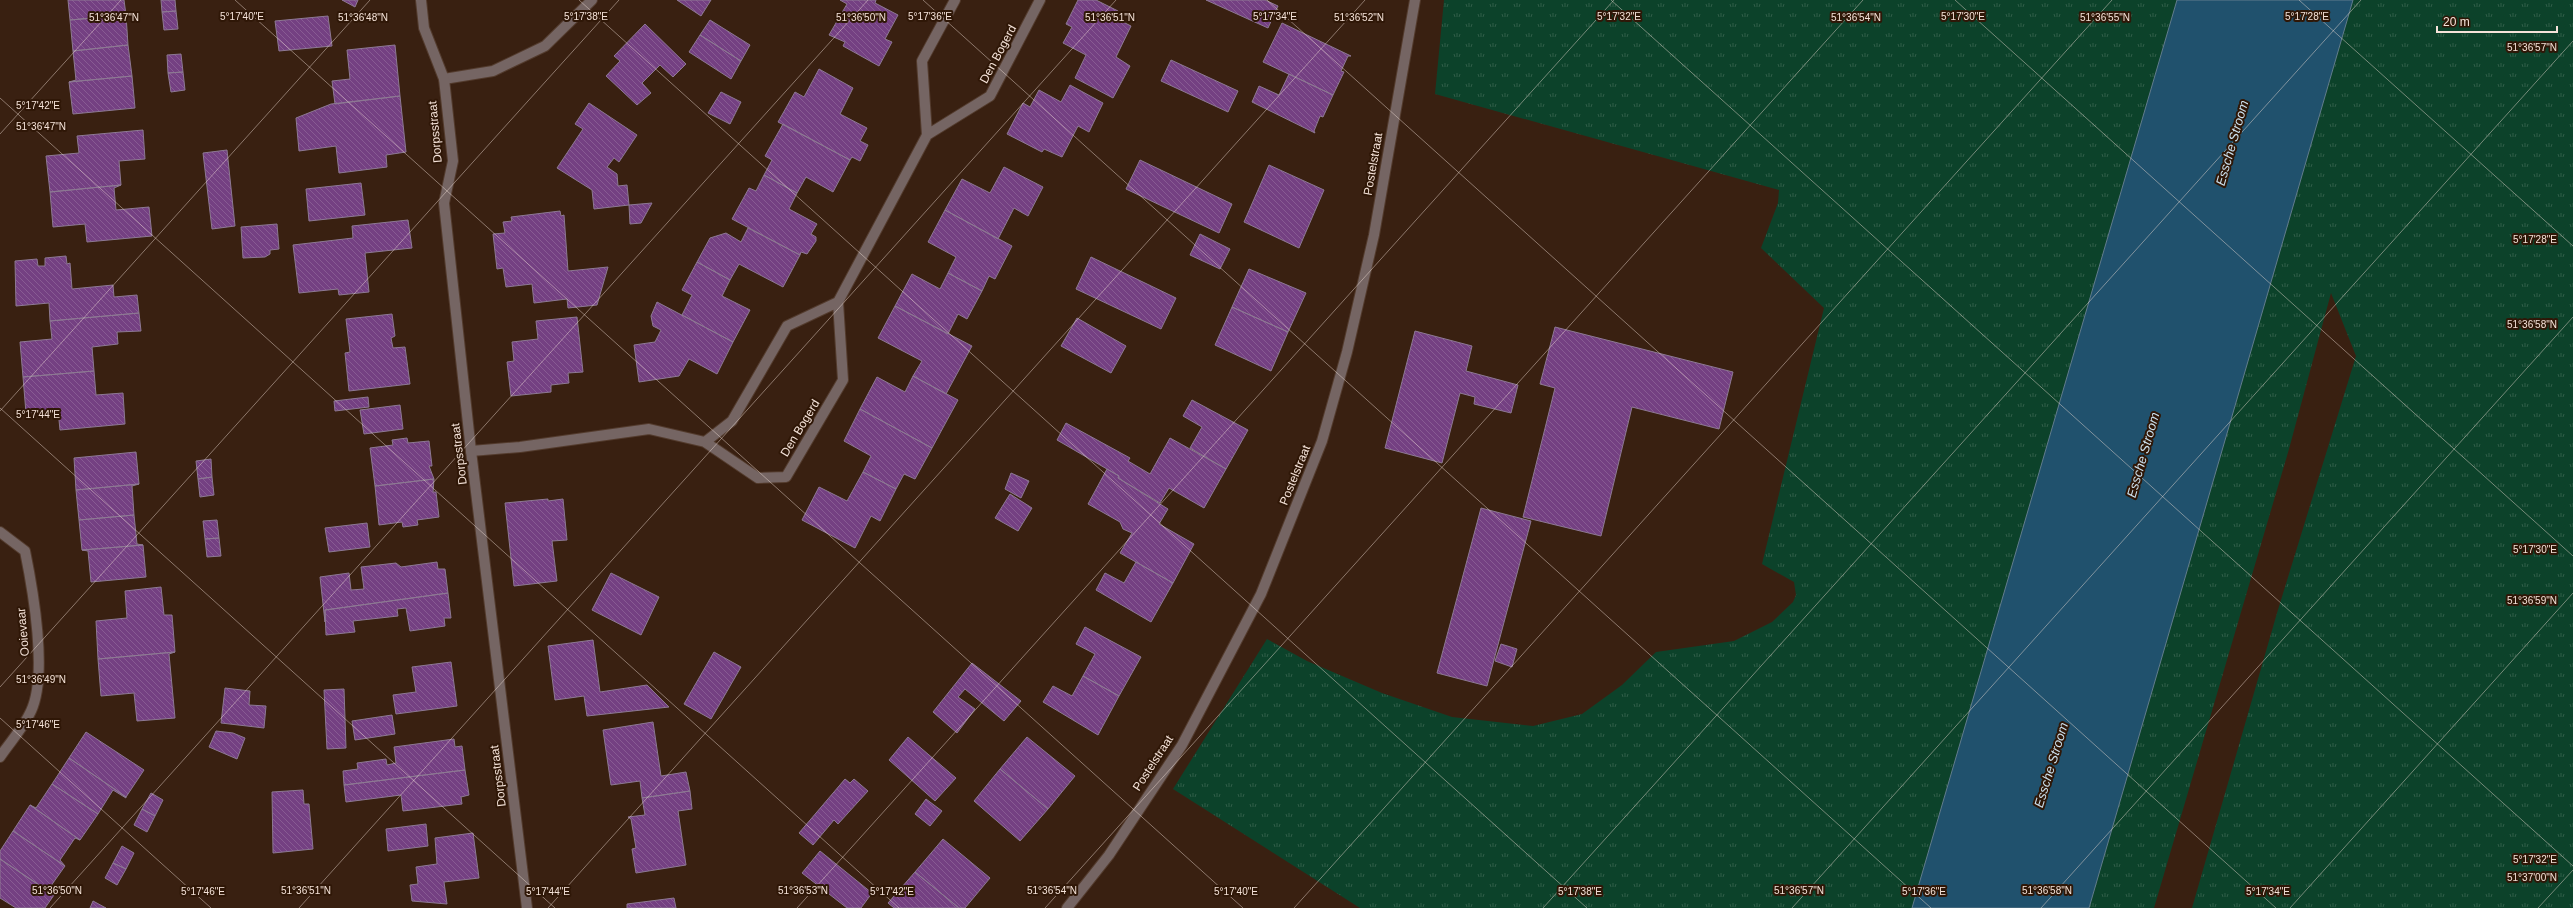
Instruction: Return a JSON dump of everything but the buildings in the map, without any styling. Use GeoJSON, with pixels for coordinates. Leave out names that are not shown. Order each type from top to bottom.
{"type":"FeatureCollection","features":[{"type":"Feature","properties":{"kind":"street","name":"Dorpsstraat"},"geometry":{"type":"LineString","coordinates":[[421,0],[424,28],[444,79],[453,161],[444,203],[527,908]]}},
{"type":"Feature","properties":{"kind":"street"},"geometry":{"type":"LineString","coordinates":[[444,79],[493,71],[545,46],[592,0]]}},
{"type":"Feature","properties":{"kind":"street"},"geometry":{"type":"LineString","coordinates":[[705,442],[732,421],[787,326],[838,302],[927,135],[922,61],[954,0]]}},
{"type":"Feature","properties":{"kind":"street","name":"Den Bogerd"},"geometry":{"type":"LineString","coordinates":[[927,135],[990,96],[1040,0]]}},
{"type":"Feature","properties":{"kind":"street","name":"Postelstraat"},"geometry":{"type":"LineString","coordinates":[[1067,908],[1109,855],[1182,745],[1261,594],[1322,441],[1347,352],[1374,235],[1416,0]]}},
{"type":"Feature","properties":{"kind":"street","name":"Den Bogerd"},"geometry":{"type":"LineString","coordinates":[[472,451],[520,447],[649,429],[705,442],[758,478],[786,477],[843,380],[838,302]]}},
{"type":"Feature","properties":{"kind":"street","name":"Ooievaar"},"geometry":{"type":"LineString","coordinates":[[0,532],[25,551],[32,582],[40,681],[31,711],[0,757]]}},
{"type":"Feature","properties":{"kind":"green space"},"geometry":{"type":"Polygon","coordinates":[[[1444,0],[2177,0],[1912,908],[1360,908],[1173,789],[1267,639],[1307,661],[1382,693],[1452,717],[1533,726],[1582,714],[1622,685],[1656,652],[1734,641],[1772,622],[1793,602],[1796,595],[1794,582],[1762,564],[1824,308],[1761,248],[1778,203],[1779,190],[1435,94],[1444,0]]]}},
{"type":"Feature","properties":{"kind":"green space"},"geometry":{"type":"Polygon","coordinates":[[[2353,0],[2573,0],[2573,908],[2192,908],[2277,613],[2356,356],[2331,293],[2289,449],[2154,908],[2089,908],[2353,0]]]}},
{"type":"Feature","properties":{"kind":"water","name":"Essche Stroom"},"geometry":{"type":"Polygon","coordinates":[[[2177,0],[2353,0],[2089,908],[1912,908],[2177,0]]]}}]}
